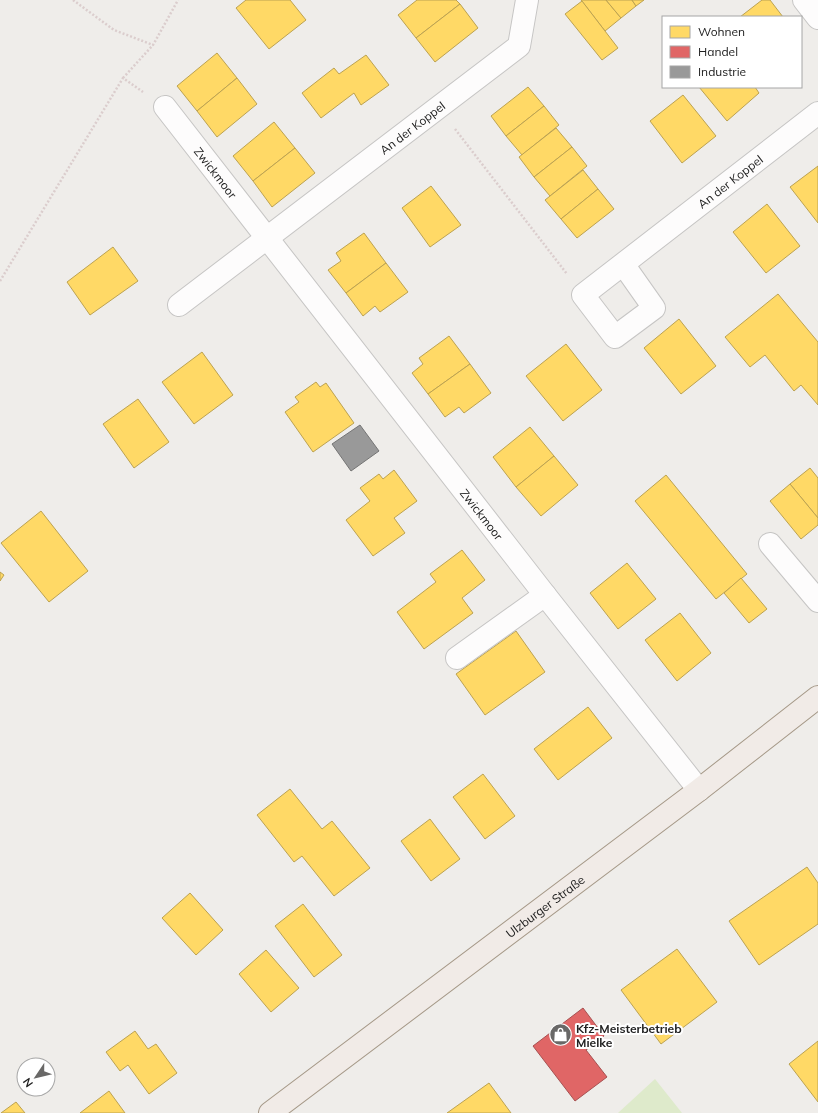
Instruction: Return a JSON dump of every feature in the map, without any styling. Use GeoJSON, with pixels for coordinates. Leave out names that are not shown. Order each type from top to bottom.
{"type":"FeatureCollection","features":[{"type":"Feature","properties":{"kind":"main road","name":"Ulzburger Straße"},"geometry":{"type":"LineString","coordinates":[[270,1113],[699,790],[818,697]]}},
{"type":"Feature","properties":{"kind":"street","name":"An der Koppel"},"geometry":{"type":"LineString","coordinates":[[267,238],[519,46],[527,0]]}},
{"type":"Feature","properties":{"kind":"street"},"geometry":{"type":"LineString","coordinates":[[804,0],[818,18]]}},
{"type":"Feature","properties":{"kind":"street","name":"Zwickmoor"},"geometry":{"type":"LineString","coordinates":[[165,107],[699,790]]}},
{"type":"Feature","properties":{"kind":"street","name":"An der Koppel"},"geometry":{"type":"LineString","coordinates":[[583,295],[818,113]]}},
{"type":"Feature","properties":{"kind":"street"},"geometry":{"type":"LineString","coordinates":[[179,305],[267,238]]}},
{"type":"Feature","properties":{"kind":"street"},"geometry":{"type":"LineString","coordinates":[[583,295],[615,337],[654,308],[622,264]]}},
{"type":"Feature","properties":{"kind":"street"},"geometry":{"type":"LineString","coordinates":[[770,544],[818,601]]}},
{"type":"Feature","properties":{"kind":"street"},"geometry":{"type":"LineString","coordinates":[[457,658],[545,594]]}},
{"type":"Feature","properties":{"kind":"path"},"geometry":{"type":"LineString","coordinates":[[73,0],[114,30],[153,45]]}},
{"type":"Feature","properties":{"kind":"path"},"geometry":{"type":"LineString","coordinates":[[0,281],[123,78],[153,45],[178,0]]}},
{"type":"Feature","properties":{"kind":"path"},"geometry":{"type":"LineString","coordinates":[[123,78],[165,107]]}},
{"type":"Feature","properties":{"kind":"path"},"geometry":{"type":"LineString","coordinates":[[438,107],[583,295]]}},
{"type":"Feature","properties":{"kind":"green space"},"geometry":{"type":"Polygon","coordinates":[[[655,1079],[682,1113],[618,1113],[655,1079]]]}},
{"type":"Feature","properties":{"kind":"building: Wohnen"},"geometry":{"type":"Polygon","coordinates":[[[246,0],[290,0],[306,20],[269,49],[236,8],[246,0]]]}},
{"type":"Feature","properties":{"kind":"building: Wohnen"},"geometry":{"type":"Polygon","coordinates":[[[417,0],[456,0],[460,4],[416,38],[398,15],[417,0]]]}},
{"type":"Feature","properties":{"kind":"building: Wohnen"},"geometry":{"type":"Polygon","coordinates":[[[581,0],[606,0],[621,18],[605,31],[581,0]]]}},
{"type":"Feature","properties":{"kind":"building: Wohnen"},"geometry":{"type":"Polygon","coordinates":[[[606,0],[632,0],[636,6],[621,18],[606,0]]]}},
{"type":"Feature","properties":{"kind":"building: Wohnen"},"geometry":{"type":"Polygon","coordinates":[[[632,0],[644,0],[636,6],[632,0]]]}},
{"type":"Feature","properties":{"kind":"building: Wohnen"},"geometry":{"type":"Polygon","coordinates":[[[762,0],[770,0],[782,16],[741,16],[762,0]]]}},
{"type":"Feature","properties":{"kind":"building: Wohnen"},"geometry":{"type":"Polygon","coordinates":[[[582,1],[618,48],[602,60],[565,14],[582,1]]]}},
{"type":"Feature","properties":{"kind":"building: Wohnen"},"geometry":{"type":"Polygon","coordinates":[[[460,4],[478,28],[435,62],[416,38],[460,4]]]}},
{"type":"Feature","properties":{"kind":"building: Wohnen"},"geometry":{"type":"Polygon","coordinates":[[[217,53],[237,78],[197,111],[177,86],[217,53]]]}},
{"type":"Feature","properties":{"kind":"building: Wohnen"},"geometry":{"type":"Polygon","coordinates":[[[366,55],[389,85],[361,105],[354,93],[321,118],[302,93],[334,68],[339,74],[366,55]]]}},
{"type":"Feature","properties":{"kind":"building: Wohnen"},"geometry":{"type":"Polygon","coordinates":[[[237,78],[257,104],[217,137],[197,111],[237,78]]]}},
{"type":"Feature","properties":{"kind":"building: Wohnen"},"geometry":{"type":"Polygon","coordinates":[[[528,87],[544,106],[506,136],[491,116],[528,87]]]}},
{"type":"Feature","properties":{"kind":"building: Wohnen"},"geometry":{"type":"Polygon","coordinates":[[[700,88],[756,88],[759,93],[727,121],[700,88]]]}},
{"type":"Feature","properties":{"kind":"building: Wohnen"},"geometry":{"type":"Polygon","coordinates":[[[683,95],[716,136],[682,163],[650,121],[683,95]]]}},
{"type":"Feature","properties":{"kind":"building: Wohnen"},"geometry":{"type":"Polygon","coordinates":[[[544,106],[559,125],[522,155],[506,136],[544,106]]]}},
{"type":"Feature","properties":{"kind":"building: Wohnen"},"geometry":{"type":"Polygon","coordinates":[[[274,122],[295,148],[253,181],[233,156],[274,122]]]}},
{"type":"Feature","properties":{"kind":"building: Wohnen"},"geometry":{"type":"Polygon","coordinates":[[[556,128],[572,147],[534,177],[519,157],[556,128]]]}},
{"type":"Feature","properties":{"kind":"building: Wohnen"},"geometry":{"type":"Polygon","coordinates":[[[572,147],[587,166],[550,196],[534,177],[572,147]]]}},
{"type":"Feature","properties":{"kind":"building: Wohnen"},"geometry":{"type":"Polygon","coordinates":[[[295,148],[315,173],[272,207],[253,181],[295,148]]]}},
{"type":"Feature","properties":{"kind":"building: Wohnen"},"geometry":{"type":"Polygon","coordinates":[[[818,166],[818,223],[790,187],[818,166]]]}},
{"type":"Feature","properties":{"kind":"building: Wohnen"},"geometry":{"type":"Polygon","coordinates":[[[583,170],[598,189],[561,219],[545,200],[583,170]]]}},
{"type":"Feature","properties":{"kind":"building: Wohnen"},"geometry":{"type":"Polygon","coordinates":[[[431,186],[461,225],[430,247],[402,208],[431,186]]]}},
{"type":"Feature","properties":{"kind":"building: Wohnen"},"geometry":{"type":"Polygon","coordinates":[[[598,189],[614,209],[577,238],[561,219],[598,189]]]}},
{"type":"Feature","properties":{"kind":"building: Wohnen"},"geometry":{"type":"Polygon","coordinates":[[[767,204],[800,246],[766,273],[733,232],[767,204]]]}},
{"type":"Feature","properties":{"kind":"building: Wohnen"},"geometry":{"type":"Polygon","coordinates":[[[364,233],[386,263],[346,293],[328,270],[341,261],[336,253],[364,233]]]}},
{"type":"Feature","properties":{"kind":"building: Wohnen"},"geometry":{"type":"Polygon","coordinates":[[[113,247],[138,281],[90,315],[67,282],[113,247]]]}},
{"type":"Feature","properties":{"kind":"building: Wohnen"},"geometry":{"type":"Polygon","coordinates":[[[386,263],[408,292],[380,312],[375,306],[363,316],[346,293],[386,263]]]}},
{"type":"Feature","properties":{"kind":"building: Wohnen"},"geometry":{"type":"Polygon","coordinates":[[[778,294],[818,342],[818,405],[801,385],[794,391],[765,355],[750,367],[725,337],[778,294]]]}},
{"type":"Feature","properties":{"kind":"building: Wohnen"},"geometry":{"type":"Polygon","coordinates":[[[679,319],[716,366],[681,394],[644,348],[679,319]]]}},
{"type":"Feature","properties":{"kind":"building: Wohnen"},"geometry":{"type":"Polygon","coordinates":[[[449,336],[470,364],[428,394],[412,373],[423,364],[419,358],[449,336]]]}},
{"type":"Feature","properties":{"kind":"building: Wohnen"},"geometry":{"type":"Polygon","coordinates":[[[566,344],[602,390],[563,421],[526,376],[566,344]]]}},
{"type":"Feature","properties":{"kind":"building: Wohnen"},"geometry":{"type":"Polygon","coordinates":[[[202,352],[233,395],[194,424],[162,382],[202,352]]]}},
{"type":"Feature","properties":{"kind":"building: Wohnen"},"geometry":{"type":"Polygon","coordinates":[[[470,364],[491,393],[464,413],[459,407],[445,417],[428,394],[470,364]]]}},
{"type":"Feature","properties":{"kind":"building: Wohnen"},"geometry":{"type":"Polygon","coordinates":[[[316,382],[320,387],[326,383],[354,423],[313,452],[285,412],[299,402],[295,397],[316,382]]]}},
{"type":"Feature","properties":{"kind":"building: Wohnen"},"geometry":{"type":"Polygon","coordinates":[[[138,399],[169,442],[134,468],[103,424],[138,399]]]}},
{"type":"Feature","properties":{"kind":"building: Wohnen"},"geometry":{"type":"Polygon","coordinates":[[[530,427],[554,456],[516,487],[493,457],[530,427]]]}},
{"type":"Feature","properties":{"kind":"building: Wohnen"},"geometry":{"type":"Polygon","coordinates":[[[554,456],[578,485],[541,516],[516,487],[554,456]]]}},
{"type":"Feature","properties":{"kind":"building: Wohnen"},"geometry":{"type":"Polygon","coordinates":[[[810,468],[818,478],[818,518],[790,484],[810,468]]]}},
{"type":"Feature","properties":{"kind":"building: Wohnen"},"geometry":{"type":"Polygon","coordinates":[[[394,470],[417,501],[394,518],[405,533],[373,556],[346,520],[370,501],[360,488],[379,474],[383,479],[394,470]]]}},
{"type":"Feature","properties":{"kind":"building: Wohnen"},"geometry":{"type":"Polygon","coordinates":[[[666,475],[747,574],[716,599],[635,501],[666,475]]]}},
{"type":"Feature","properties":{"kind":"building: Wohnen"},"geometry":{"type":"Polygon","coordinates":[[[790,484],[818,518],[818,525],[801,539],[770,501],[790,484]]]}},
{"type":"Feature","properties":{"kind":"building: Wohnen"},"geometry":{"type":"Polygon","coordinates":[[[41,511],[88,571],[49,602],[1,543],[41,511]]]}},
{"type":"Feature","properties":{"kind":"building: Wohnen"},"geometry":{"type":"Polygon","coordinates":[[[462,550],[485,580],[462,598],[473,613],[424,649],[397,612],[436,582],[430,574],[462,550]]]}},
{"type":"Feature","properties":{"kind":"building: Wohnen"},"geometry":{"type":"Polygon","coordinates":[[[627,563],[656,599],[618,629],[590,593],[627,563]]]}},
{"type":"Feature","properties":{"kind":"building: Wohnen"},"geometry":{"type":"Polygon","coordinates":[[[0,572],[4,575],[0,581],[0,572]]]}},
{"type":"Feature","properties":{"kind":"building: Wohnen"},"geometry":{"type":"Polygon","coordinates":[[[741,578],[767,609],[749,623],[724,593],[741,578]]]}},
{"type":"Feature","properties":{"kind":"building: Wohnen"},"geometry":{"type":"Polygon","coordinates":[[[680,613],[711,653],[677,681],[645,640],[680,613]]]}},
{"type":"Feature","properties":{"kind":"building: Wohnen"},"geometry":{"type":"Polygon","coordinates":[[[516,631],[545,672],[485,715],[456,674],[516,631]]]}},
{"type":"Feature","properties":{"kind":"building: Wohnen"},"geometry":{"type":"Polygon","coordinates":[[[588,707],[612,738],[558,780],[534,749],[588,707]]]}},
{"type":"Feature","properties":{"kind":"building: Wohnen"},"geometry":{"type":"Polygon","coordinates":[[[483,774],[515,816],[485,839],[453,797],[483,774]]]}},
{"type":"Feature","properties":{"kind":"building: Wohnen"},"geometry":{"type":"Polygon","coordinates":[[[290,789],[322,829],[332,821],[370,868],[334,896],[302,856],[294,862],[257,815],[290,789]]]}},
{"type":"Feature","properties":{"kind":"building: Wohnen"},"geometry":{"type":"Polygon","coordinates":[[[430,819],[460,859],[431,881],[401,841],[430,819]]]}},
{"type":"Feature","properties":{"kind":"building: Wohnen"},"geometry":{"type":"Polygon","coordinates":[[[807,867],[818,883],[818,924],[759,965],[729,921],[807,867]]]}},
{"type":"Feature","properties":{"kind":"building: Wohnen"},"geometry":{"type":"Polygon","coordinates":[[[190,893],[223,930],[196,955],[162,918],[190,893]]]}},
{"type":"Feature","properties":{"kind":"building: Wohnen"},"geometry":{"type":"Polygon","coordinates":[[[303,904],[342,955],[314,977],[275,926],[303,904]]]}},
{"type":"Feature","properties":{"kind":"building: Wohnen"},"geometry":{"type":"Polygon","coordinates":[[[677,949],[717,1002],[661,1044],[621,990],[677,949]]]}},
{"type":"Feature","properties":{"kind":"building: Wohnen"},"geometry":{"type":"Polygon","coordinates":[[[266,950],[299,988],[271,1012],[239,974],[266,950]]]}},
{"type":"Feature","properties":{"kind":"building: Wohnen"},"geometry":{"type":"Polygon","coordinates":[[[135,1031],[148,1049],[156,1044],[177,1073],[149,1094],[128,1065],[120,1071],[106,1052],[135,1031]]]}},
{"type":"Feature","properties":{"kind":"building: Wohnen"},"geometry":{"type":"Polygon","coordinates":[[[818,1041],[818,1102],[789,1064],[818,1041]]]}},
{"type":"Feature","properties":{"kind":"building: Wohnen"},"geometry":{"type":"Polygon","coordinates":[[[489,1083],[511,1113],[447,1113],[489,1083]]]}},
{"type":"Feature","properties":{"kind":"building: Wohnen"},"geometry":{"type":"Polygon","coordinates":[[[109,1091],[125,1113],[80,1113],[109,1091]]]}},
{"type":"Feature","properties":{"kind":"building: Wohnen"},"geometry":{"type":"Polygon","coordinates":[[[16,1102],[25,1113],[1,1113],[16,1102]]]}},
{"type":"Feature","properties":{"kind":"building: Handel"},"geometry":{"type":"Polygon","coordinates":[[[583,1008],[604,1036],[586,1050],[607,1077],[575,1101],[533,1046],[583,1008]]]}},
{"type":"Feature","properties":{"kind":"building: Industrie"},"geometry":{"type":"Polygon","coordinates":[[[360,425],[379,451],[351,471],[332,444],[360,425]]]}},
{"type":"Feature","properties":{"kind":"place","name":"Kfz-Meisterbetrieb Mielke"},"geometry":{"type":"Point","coordinates":[561,1035]}}]}
